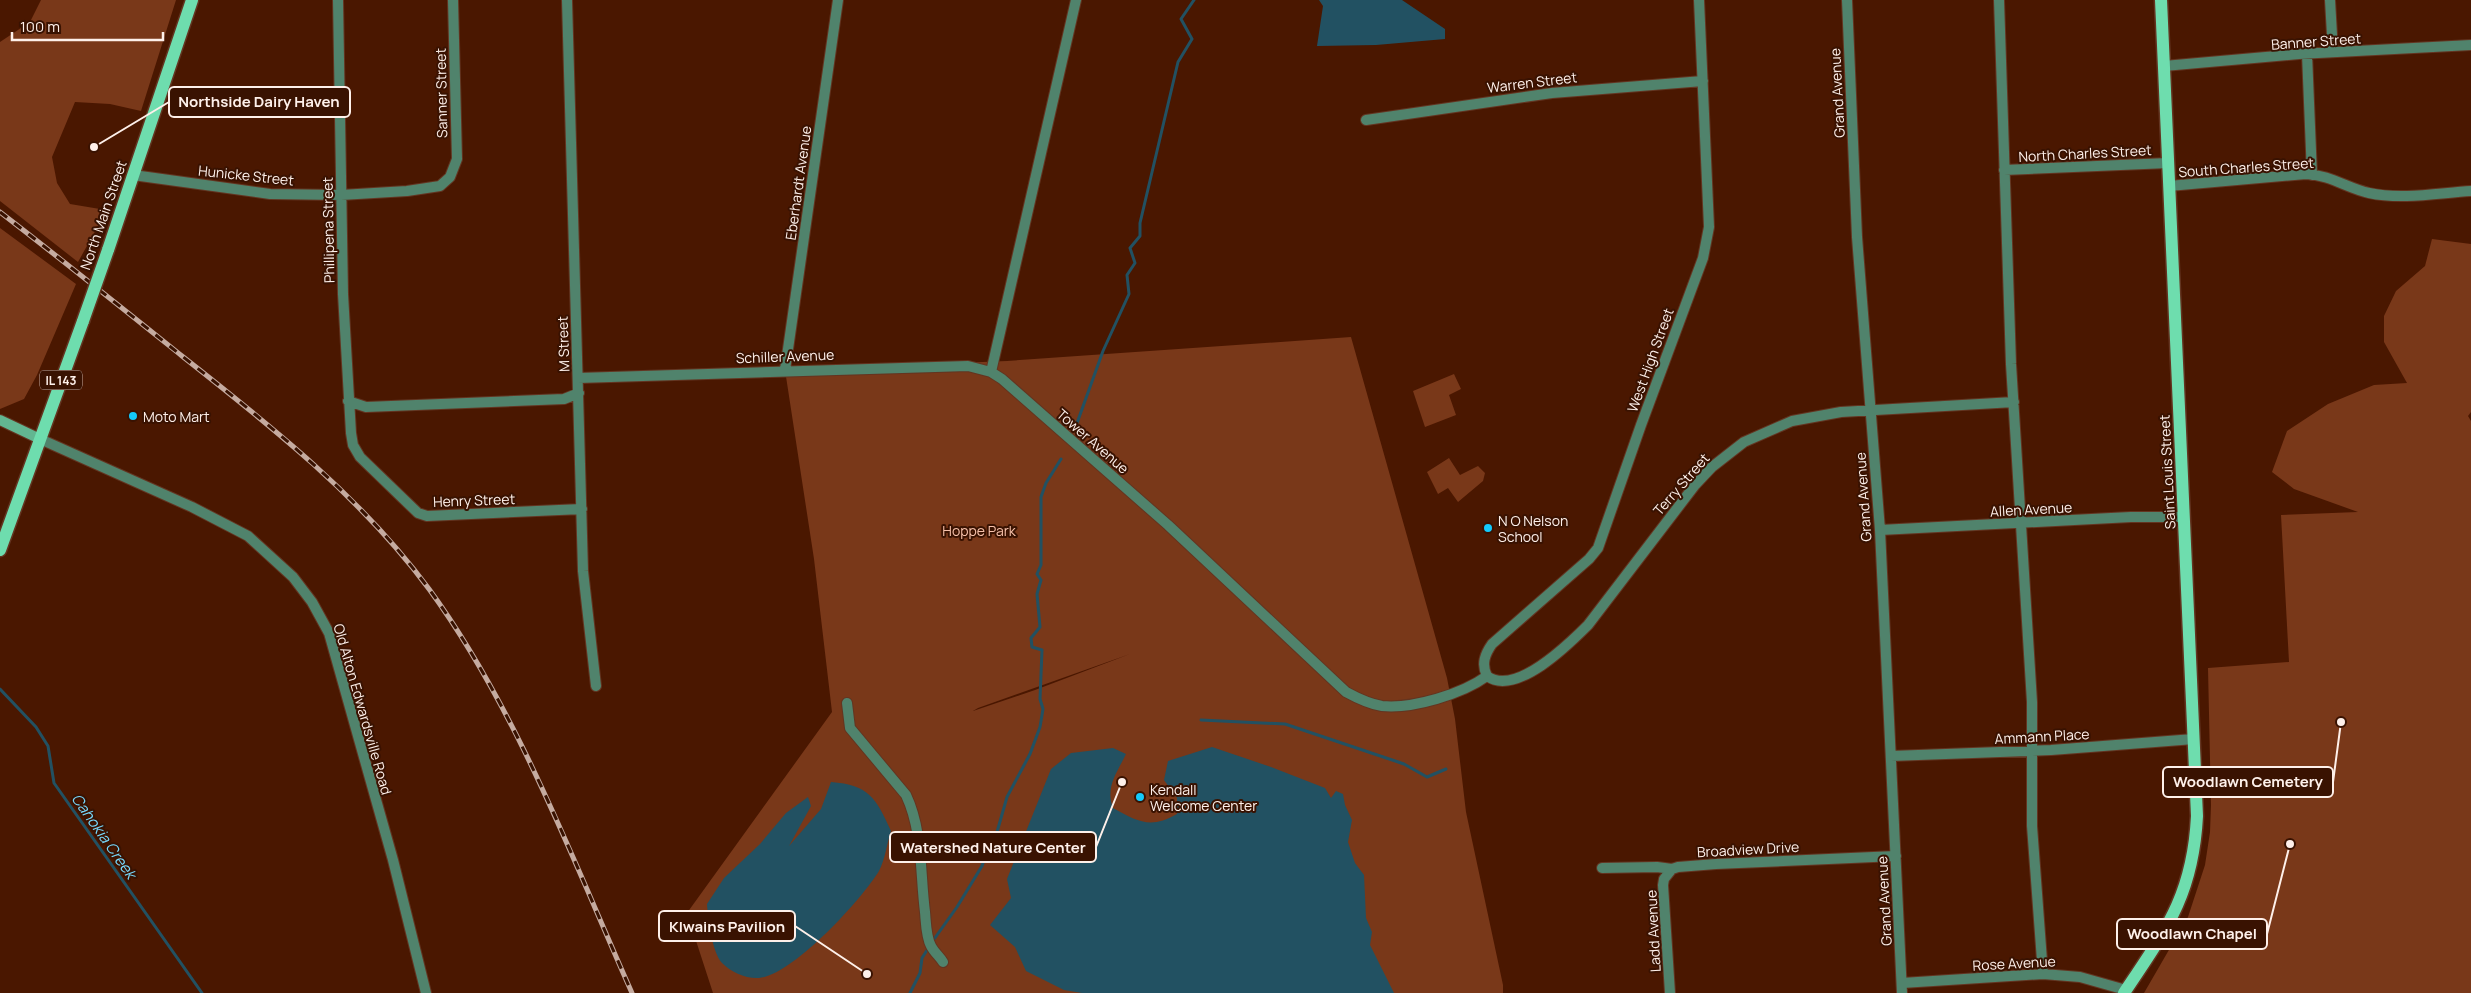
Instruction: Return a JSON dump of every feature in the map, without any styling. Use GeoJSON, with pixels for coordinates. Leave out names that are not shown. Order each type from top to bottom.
{"type":"FeatureCollection","features":[{"type":"Feature","properties":{"kind":"main road","name":"North Main Street"},"geometry":{"type":"LineString","coordinates":[[40,439],[108,250],[192,0]]}},
{"type":"Feature","properties":{"kind":"main road","name":"Saint Louis Street"},"geometry":{"type":"LineString","coordinates":[[2125,992],[2179,905],[2192,864],[2197,816],[2161,0]]}},
{"type":"Feature","properties":{"kind":"main road"},"geometry":{"type":"LineString","coordinates":[[0,420],[40,439]]}},
{"type":"Feature","properties":{"kind":"main road","name":"IL 143"},"geometry":{"type":"LineString","coordinates":[[0,550],[40,439]]}},
{"type":"Feature","properties":{"kind":"street","name":"Phillipena Street"},"geometry":{"type":"LineString","coordinates":[[338,0],[341,194],[348,401],[353,445],[360,458]]}},
{"type":"Feature","properties":{"kind":"street","name":"Sanner Street"},"geometry":{"type":"LineString","coordinates":[[445,183],[456,166],[457,159],[453,0]]}},
{"type":"Feature","properties":{"kind":"street","name":"M Street"},"geometry":{"type":"LineString","coordinates":[[566,0],[583,571],[596,686]]}},
{"type":"Feature","properties":{"kind":"street","name":"Eberhardt Avenue"},"geometry":{"type":"LineString","coordinates":[[785,370],[838,0]]}},
{"type":"Feature","properties":{"kind":"street"},"geometry":{"type":"LineString","coordinates":[[991,372],[1076,0]]}},
{"type":"Feature","properties":{"kind":"street","name":"West High Street"},"geometry":{"type":"LineString","coordinates":[[1487,676],[1484,662],[1486,653],[1492,644],[1595,553],[1603,537],[1640,425],[1707,244],[1709,227],[1699,0]]}},
{"type":"Feature","properties":{"kind":"street","name":"Grand Avenue"},"geometry":{"type":"LineString","coordinates":[[1847,0],[1857,237],[1880,530],[1902,988]]}},
{"type":"Feature","properties":{"kind":"street"},"geometry":{"type":"LineString","coordinates":[[1999,0],[2014,402],[2023,524],[2032,702],[2032,826],[2043,974]]}},
{"type":"Feature","properties":{"kind":"street"},"geometry":{"type":"LineString","coordinates":[[2330,0],[2333,52]]}},
{"type":"Feature","properties":{"kind":"street","name":"Banner Street"},"geometry":{"type":"LineString","coordinates":[[2164,66],[2333,52],[2471,45]]}},
{"type":"Feature","properties":{"kind":"street"},"geometry":{"type":"LineString","coordinates":[[2307,54],[2312,175]]}},
{"type":"Feature","properties":{"kind":"street","name":"Warren Street"},"geometry":{"type":"LineString","coordinates":[[1366,120],[1552,93],[1703,80]]}},
{"type":"Feature","properties":{"kind":"street","name":"North Charles Street"},"geometry":{"type":"LineString","coordinates":[[2004,170],[2168,163]]}},
{"type":"Feature","properties":{"kind":"street","name":"Hunicke Street"},"geometry":{"type":"LineString","coordinates":[[133,175],[270,194],[341,194],[420,190],[445,183]]}},
{"type":"Feature","properties":{"kind":"street","name":"South Charles Street"},"geometry":{"type":"LineString","coordinates":[[2169,186],[2312,175],[2327,177],[2361,191],[2384,195],[2471,191]]}},
{"type":"Feature","properties":{"kind":"street","name":"Schiller Avenue"},"geometry":{"type":"LineString","coordinates":[[578,378],[785,370],[968,366],[991,372]]}},
{"type":"Feature","properties":{"kind":"street","name":"Tower Avenue"},"geometry":{"type":"LineString","coordinates":[[991,372],[1002,379],[1168,525],[1346,692],[1366,702],[1382,706],[1408,704],[1467,688],[1487,676]]}},
{"type":"Feature","properties":{"kind":"street"},"geometry":{"type":"LineString","coordinates":[[348,401],[366,407],[564,400],[579,393]]}},
{"type":"Feature","properties":{"kind":"street","name":"Terry Street"},"geometry":{"type":"LineString","coordinates":[[1487,676],[1499,681],[1510,680],[1534,671],[1571,642],[1588,625],[1695,485],[1737,446],[1768,430],[1792,421],[1840,412],[2014,402]]}},
{"type":"Feature","properties":{"kind":"street","name":"Old Alton Edwardsville Road"},"geometry":{"type":"LineString","coordinates":[[40,439],[192,507],[248,536],[294,577],[312,602],[329,633],[393,860],[426,993]]}},
{"type":"Feature","properties":{"kind":"street","name":"Henry Street"},"geometry":{"type":"LineString","coordinates":[[360,458],[418,512],[427,516],[582,509]]}},
{"type":"Feature","properties":{"kind":"street","name":"Allen Avenue"},"geometry":{"type":"LineString","coordinates":[[1880,530],[2184,517]]}},
{"type":"Feature","properties":{"kind":"street"},"geometry":{"type":"LineString","coordinates":[[847,703],[850,728],[906,794],[912,806],[919,835],[919,859],[927,931],[932,946],[943,962]]}},
{"type":"Feature","properties":{"kind":"street","name":"Ammann Place"},"geometry":{"type":"LineString","coordinates":[[1891,756],[2032,751],[2194,739]]}},
{"type":"Feature","properties":{"kind":"street","name":"Broadview Drive"},"geometry":{"type":"LineString","coordinates":[[1602,868],[1639,866],[1672,869],[1678,866],[1896,856]]}},
{"type":"Feature","properties":{"kind":"street","name":"Ladd Avenue"},"geometry":{"type":"LineString","coordinates":[[1670,993],[1664,879],[1672,869]]}},
{"type":"Feature","properties":{"kind":"street","name":"Rose Avenue"},"geometry":{"type":"LineString","coordinates":[[1902,988],[2043,974],[2080,977],[2125,992]]}},
{"type":"Feature","properties":{"kind":"green space"},"geometry":{"type":"Polygon","coordinates":[[[41,0],[176,0],[141,111],[110,104],[75,102],[52,157],[57,183],[70,204],[100,209],[98,226],[78,262],[0,201],[0,42],[30,22],[41,0]]]}},
{"type":"Feature","properties":{"kind":"green space"},"geometry":{"type":"Polygon","coordinates":[[[0,228],[76,284],[37,375],[24,399],[0,409],[0,228]]]}},
{"type":"Feature","properties":{"kind":"green space"},"geometry":{"type":"Polygon","coordinates":[[[2432,239],[2471,244],[2471,412],[2468,416],[2471,421],[2471,993],[2144,993],[2188,917],[2205,865],[2210,832],[2211,805],[2208,668],[2289,662],[2281,515],[2358,512],[2294,489],[2272,472],[2287,431],[2328,404],[2374,385],[2407,383],[2384,342],[2384,316],[2396,291],[2425,266],[2432,239]]]}},
{"type":"Feature","properties":{"kind":"green space","name":"Hoppe Park"},"geometry":{"type":"Polygon","coordinates":[[[1351,337],[1447,678],[1455,719],[1466,812],[1503,985],[1503,993],[713,993],[687,913],[832,712],[814,559],[785,370],[1007,361],[1351,337]],[[1130,654],[973,711],[1035,690],[1130,654]]]}},
{"type":"Feature","properties":{"kind":"green space"},"geometry":{"type":"Polygon","coordinates":[[[1454,374],[1461,389],[1449,395],[1456,415],[1425,427],[1413,391],[1454,374]]]}},
{"type":"Feature","properties":{"kind":"green space"},"geometry":{"type":"Polygon","coordinates":[[[1449,458],[1460,475],[1478,466],[1485,473],[1483,481],[1458,502],[1448,488],[1438,494],[1427,472],[1449,458]]]}},
{"type":"Feature","properties":{"kind":"water"},"geometry":{"type":"Polygon","coordinates":[[[1319,0],[1402,0],[1445,29],[1445,39],[1376,45],[1317,46],[1323,6],[1319,0]]]}},
{"type":"Feature","properties":{"kind":"water"},"geometry":{"type":"Polygon","coordinates":[[[1212,747],[1325,788],[1331,798],[1336,791],[1343,794],[1345,805],[1352,820],[1348,842],[1355,863],[1364,875],[1366,918],[1372,932],[1370,945],[1394,993],[1082,993],[1064,990],[1026,971],[1015,947],[990,925],[1011,898],[1007,879],[1051,769],[1071,753],[1113,748],[1126,754],[1111,787],[1110,793],[1113,808],[1137,820],[1145,822],[1160,821],[1177,814],[1177,798],[1164,780],[1168,761],[1212,747]]]}},
{"type":"Feature","properties":{"kind":"water"},"geometry":{"type":"Polygon","coordinates":[[[831,782],[854,786],[863,790],[870,795],[881,810],[891,831],[879,871],[843,916],[790,964],[773,974],[759,978],[744,976],[734,972],[722,963],[716,951],[707,904],[724,878],[760,844],[786,813],[808,797],[811,806],[789,846],[821,809],[831,782]]]}},
{"type":"Feature","properties":{"kind":"waterway"},"geometry":{"type":"LineString","coordinates":[[1077,423],[1103,351],[1129,294],[1127,275],[1135,263],[1130,248],[1140,236],[1140,223],[1178,62],[1192,39],[1181,19],[1194,0]]}},
{"type":"Feature","properties":{"kind":"waterway"},"geometry":{"type":"LineString","coordinates":[[932,942],[957,907],[982,866],[986,854],[995,839],[1007,797],[1030,754],[1040,727],[1043,709],[1040,699],[1042,650],[1032,647],[1031,638],[1040,627],[1037,594],[1041,580],[1037,574],[1041,565],[1041,497],[1046,483],[1061,459]]}},
{"type":"Feature","properties":{"kind":"waterway","name":"Cahokia Creek"},"geometry":{"type":"LineString","coordinates":[[0,689],[36,727],[48,746],[54,783],[202,993]]}},
{"type":"Feature","properties":{"kind":"waterway"},"geometry":{"type":"LineString","coordinates":[[1201,720],[1285,724],[1404,764],[1427,777],[1446,769]]}},
{"type":"Feature","properties":{"kind":"waterway"},"geometry":{"type":"LineString","coordinates":[[910,993],[920,973],[922,958],[929,947]]}},
{"type":"Feature","properties":{"kind":"railway"},"geometry":{"type":"LineString","coordinates":[[0,212],[281,436],[344,493],[403,555],[460,635],[489,683],[516,734],[541,785],[632,993]]}},
{"type":"Feature","properties":{"kind":"place","name":"Northside Dairy Haven"},"geometry":{"type":"Point","coordinates":[94,147]}},
{"type":"Feature","properties":{"kind":"place","name":"Moto Mart"},"geometry":{"type":"Point","coordinates":[133,416]}},
{"type":"Feature","properties":{"kind":"place","name":"N O Nelson School"},"geometry":{"type":"Point","coordinates":[1488,528]}},
{"type":"Feature","properties":{"kind":"place","name":"Woodlawn Cemetery"},"geometry":{"type":"Point","coordinates":[2341,722]}},
{"type":"Feature","properties":{"kind":"place","name":"Watershed Nature Center"},"geometry":{"type":"Point","coordinates":[1122,782]}},
{"type":"Feature","properties":{"kind":"place","name":"Kendall Welcome Center"},"geometry":{"type":"Point","coordinates":[1140,797]}},
{"type":"Feature","properties":{"kind":"place","name":"Woodlawn Chapel"},"geometry":{"type":"Point","coordinates":[2290,844]}},
{"type":"Feature","properties":{"kind":"place","name":"Klwains Pavilion"},"geometry":{"type":"Point","coordinates":[867,974]}}]}
